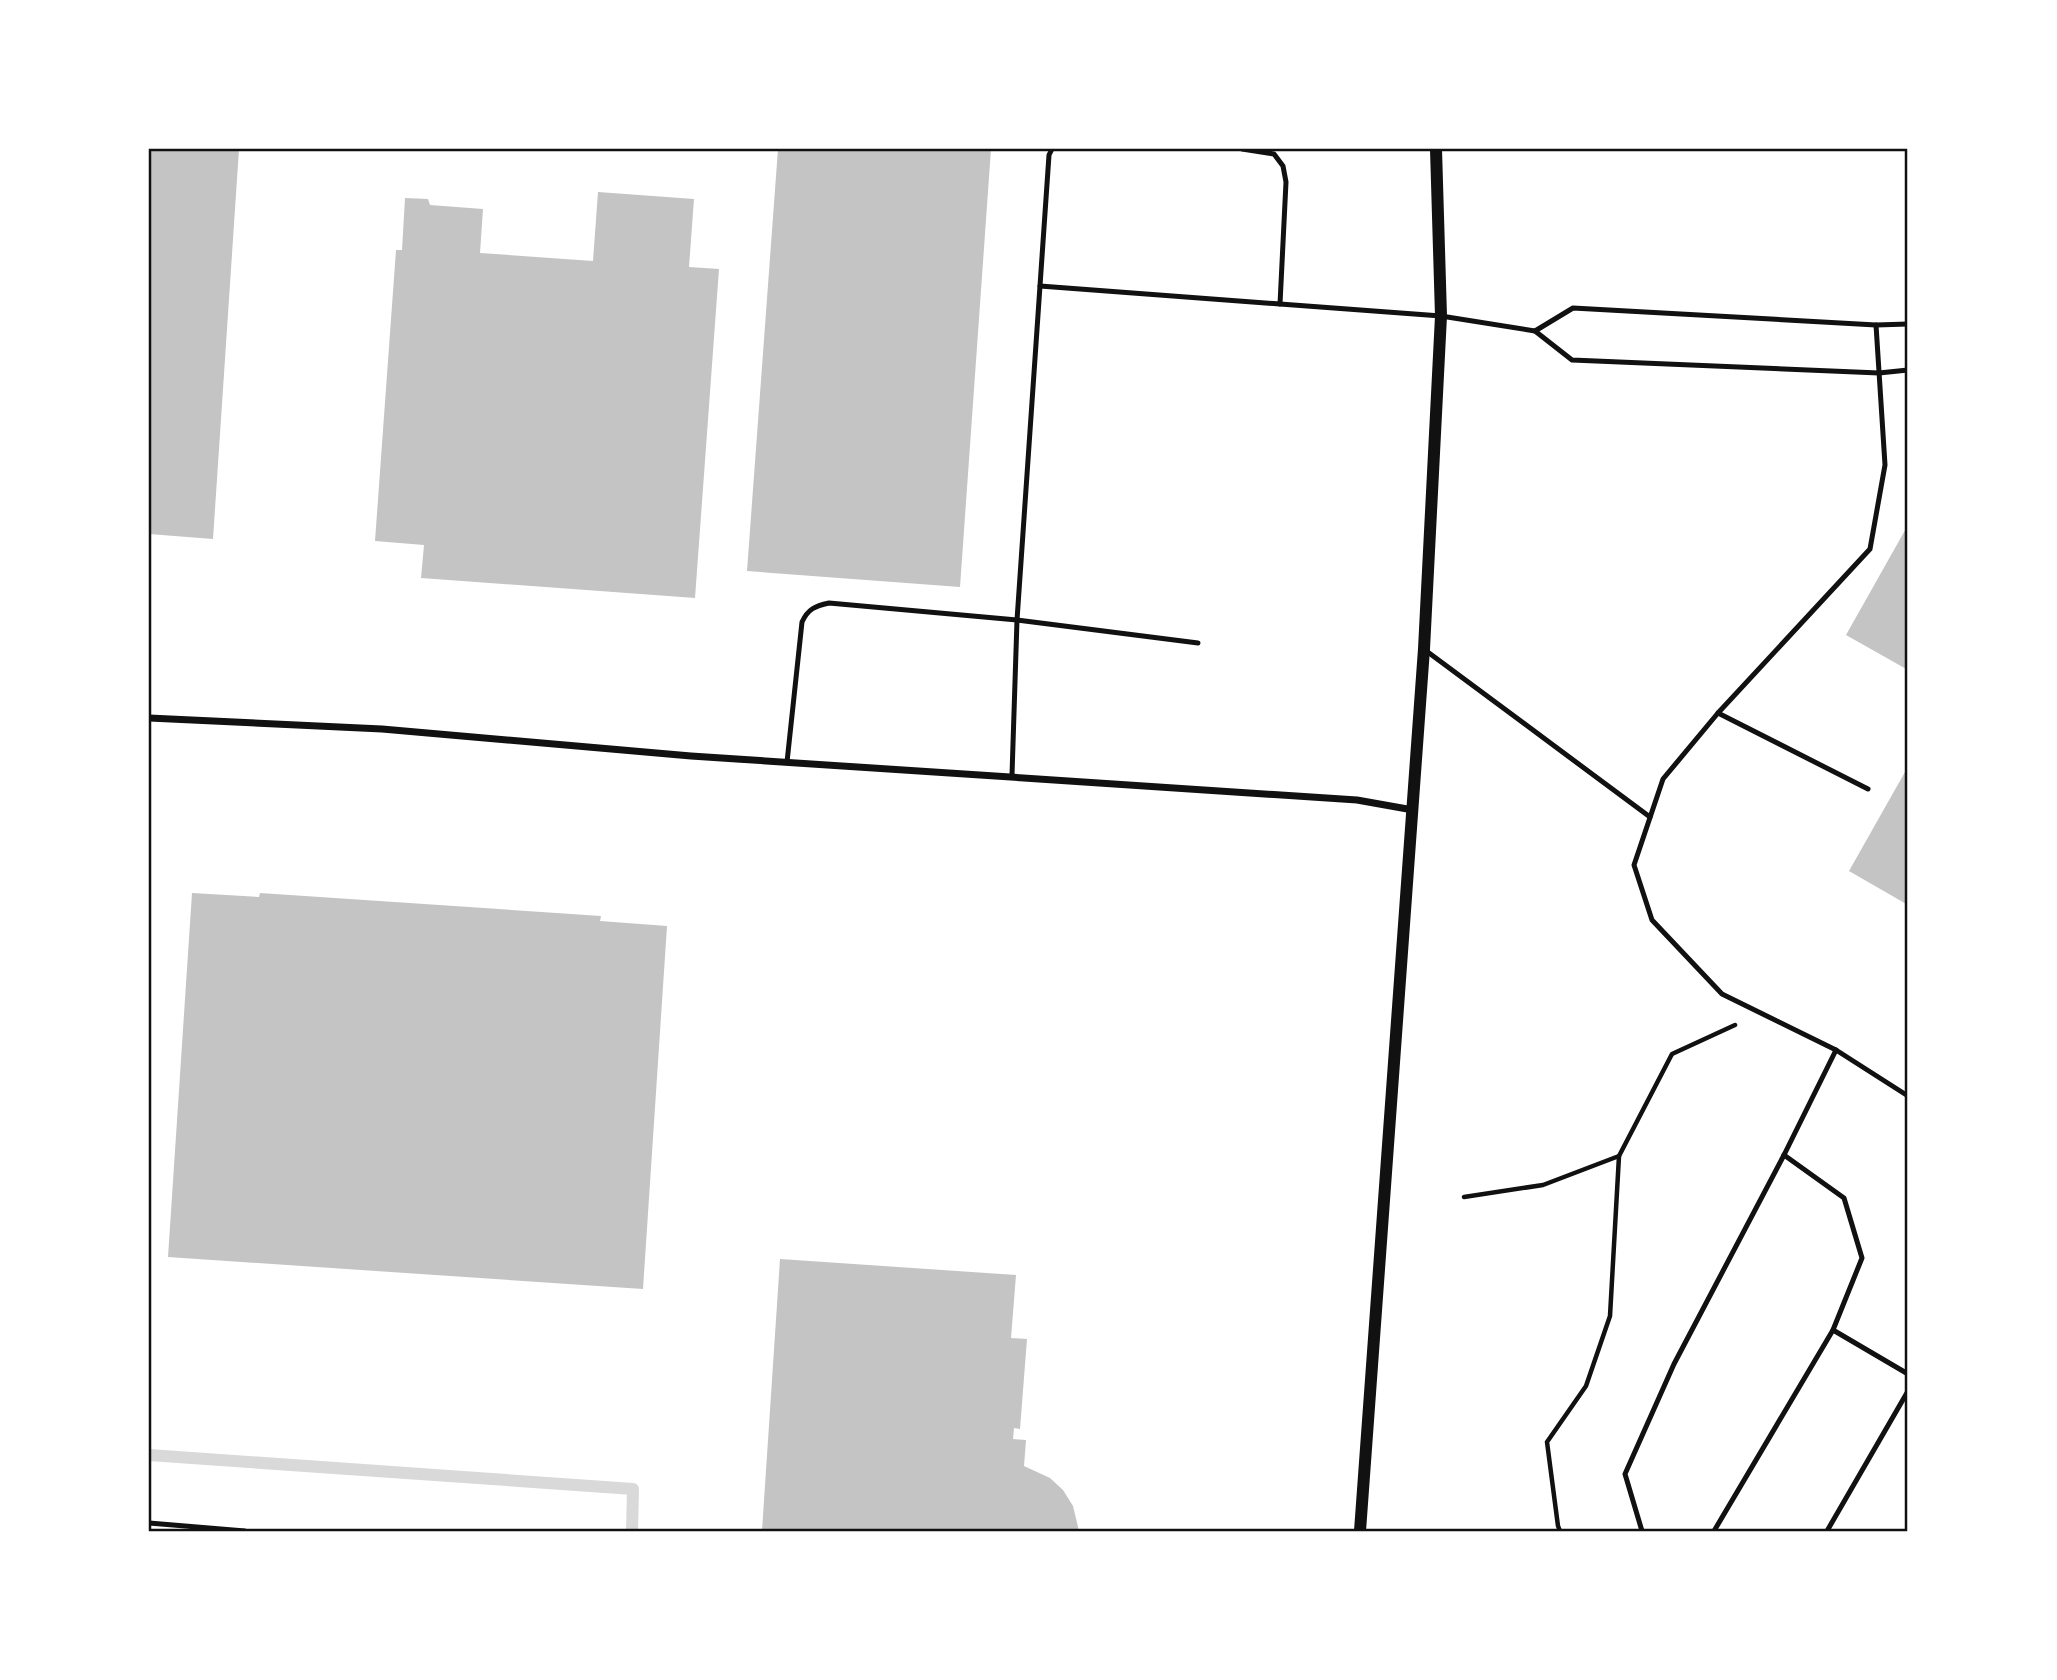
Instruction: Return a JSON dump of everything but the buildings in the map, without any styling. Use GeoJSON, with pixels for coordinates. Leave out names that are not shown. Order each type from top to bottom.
{"type":"FeatureCollection","features":[{"type":"Feature","properties":{"kind":"street"},"geometry":{"type":"LineString","coordinates":[[1360,1531],[1424,649],[1441,316],[1436,149]]}},
{"type":"Feature","properties":{"kind":"street"},"geometry":{"type":"LineString","coordinates":[[149,718],[382,729],[691,756],[1012,775],[1357,800],[1413,810]]}},
{"type":"Feature","properties":{"kind":"lane"},"geometry":{"type":"LineString","coordinates":[[1012,775],[1017,620],[1048,155],[1052,149]]}},
{"type":"Feature","properties":{"kind":"lane"},"geometry":{"type":"LineString","coordinates":[[1242,149],[1274,155],[1283,166],[1286,182],[1280,304]]}},
{"type":"Feature","properties":{"kind":"lane"},"geometry":{"type":"LineString","coordinates":[[1040,286],[1441,316],[1535,331],[1572,360],[1879,373],[1908,370]]}},
{"type":"Feature","properties":{"kind":"lane"},"geometry":{"type":"LineString","coordinates":[[1535,331],[1573,308],[1876,325],[1908,324]]}},
{"type":"Feature","properties":{"kind":"lane"},"geometry":{"type":"LineString","coordinates":[[1876,325],[1885,465],[1870,549],[1718,713],[1663,779],[1634,865],[1652,920],[1722,994],[1836,1050],[1908,1096]]}},
{"type":"Feature","properties":{"kind":"lane"},"geometry":{"type":"LineString","coordinates":[[787,761],[802,622],[807,611],[817,605],[828,603],[1017,620],[1198,643]]}},
{"type":"Feature","properties":{"kind":"lane"},"geometry":{"type":"LineString","coordinates":[[1424,649],[1650,817]]}},
{"type":"Feature","properties":{"kind":"lane"},"geometry":{"type":"LineString","coordinates":[[1718,713],[1868,789]]}},
{"type":"Feature","properties":{"kind":"lane"},"geometry":{"type":"LineString","coordinates":[[1642,1531],[1625,1474],[1674,1364],[1836,1050]]}},
{"type":"Feature","properties":{"kind":"lane"},"geometry":{"type":"LineString","coordinates":[[1714,1531],[1833,1329],[1862,1258],[1843,1198],[1784,1155]]}},
{"type":"Feature","properties":{"kind":"lane"},"geometry":{"type":"LineString","coordinates":[[1833,1329],[1908,1374]]}},
{"type":"Feature","properties":{"kind":"lane"},"geometry":{"type":"LineString","coordinates":[[1827,1531],[1908,1391]]}},
{"type":"Feature","properties":{"kind":"lane"},"geometry":{"type":"LineString","coordinates":[[149,1523],[245,1531]]}},
{"type":"Feature","properties":{"kind":"path"},"geometry":{"type":"LineString","coordinates":[[1560,1531],[1547,1442],[1586,1386],[1610,1316],[1619,1156],[1672,1054],[1761,1013]]}},
{"type":"Feature","properties":{"kind":"path"},"geometry":{"type":"LineString","coordinates":[[1464,1197],[1543,1185],[1619,1156]]}},
{"type":"Feature","properties":{"kind":"waterway"},"geometry":{"type":"LineString","coordinates":[[149,1455],[633,1489],[632,1531]]}}]}
